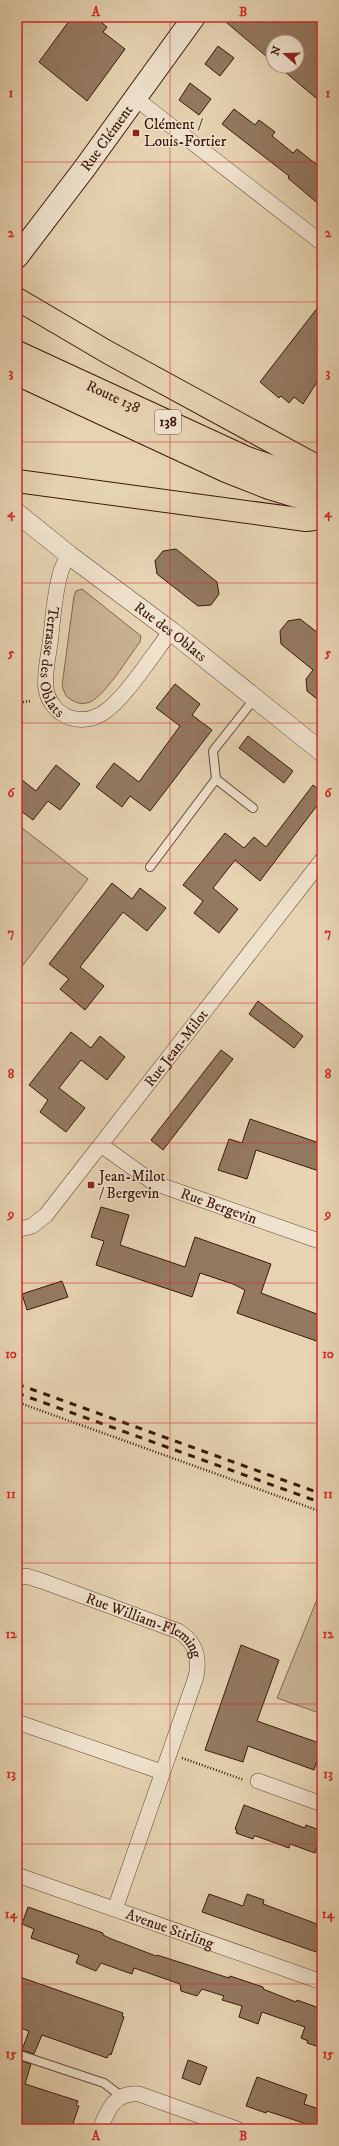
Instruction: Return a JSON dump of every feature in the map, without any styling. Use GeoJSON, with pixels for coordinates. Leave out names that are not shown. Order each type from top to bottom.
{"type":"FeatureCollection","features":[{"type":"Feature","properties":{"kind":"highway"},"geometry":{"type":"LineString","coordinates":[[17,299],[109,353],[322,469]]}},
{"type":"Feature","properties":{"kind":"highway","name":"Route 138"},"geometry":{"type":"LineString","coordinates":[[17,352],[247,458],[322,483]]}},
{"type":"Feature","properties":{"kind":"highway","name":"Route 138"},"geometry":{"type":"LineString","coordinates":[[17,374],[226,471],[282,492],[322,504]]}},
{"type":"Feature","properties":{"kind":"highway"},"geometry":{"type":"LineString","coordinates":[[17,481],[306,520],[322,518]]}},
{"type":"Feature","properties":{"kind":"main road","name":"Rue Clément"},"geometry":{"type":"LineString","coordinates":[[17,257],[64,198],[194,17]]}},
{"type":"Feature","properties":{"kind":"street"},"geometry":{"type":"LineString","coordinates":[[136,98],[322,243]]}},
{"type":"Feature","properties":{"kind":"street","name":"Rue des Oblats"},"geometry":{"type":"LineString","coordinates":[[17,513],[69,555],[171,631],[322,752]]}},
{"type":"Feature","properties":{"kind":"street","name":"Terrasse des Oblats"},"geometry":{"type":"LineString","coordinates":[[69,555],[64,563],[59,580],[46,672],[46,689],[48,696],[56,709],[62,714],[76,719],[86,719],[103,713],[120,697],[171,631]]}},
{"type":"Feature","properties":{"kind":"street","name":"Rue Jean-Milot"},"geometry":{"type":"LineString","coordinates":[[21,1229],[32,1226],[46,1215],[322,860]]}},
{"type":"Feature","properties":{"kind":"street","name":"Rue Bergevin"},"geometry":{"type":"LineString","coordinates":[[101,1145],[154,1183],[322,1242]]}},
{"type":"Feature","properties":{"kind":"street","name":"Rue William-Fleming"},"geometry":{"type":"LineString","coordinates":[[17,1578],[26,1576],[178,1631],[186,1636],[194,1645],[198,1655],[196,1677],[115,1909]]}},
{"type":"Feature","properties":{"kind":"street"},"geometry":{"type":"LineString","coordinates":[[17,1722],[162,1772]]}},
{"type":"Feature","properties":{"kind":"street"},"geometry":{"type":"LineString","coordinates":[[251,1780],[322,1804]]}},
{"type":"Feature","properties":{"kind":"street","name":"Avenue Stirling"},"geometry":{"type":"LineString","coordinates":[[17,1876],[322,1982]]}},
{"type":"Feature","properties":{"kind":"street"},"geometry":{"type":"LineString","coordinates":[[100,2129],[107,2111],[121,2096],[130,2093],[139,2094],[237,2129]]}},
{"type":"Feature","properties":{"kind":"lane"},"geometry":{"type":"LineString","coordinates":[[150,867],[216,779],[213,750],[255,698]]}},
{"type":"Feature","properties":{"kind":"lane"},"geometry":{"type":"LineString","coordinates":[[216,779],[253,808]]}},
{"type":"Feature","properties":{"kind":"lane"},"geometry":{"type":"LineString","coordinates":[[17,2054],[104,2083],[121,2096]]}},
{"type":"Feature","properties":{"kind":"path"},"geometry":{"type":"LineString","coordinates":[[17,703],[30,701]]}},
{"type":"Feature","properties":{"kind":"path"},"geometry":{"type":"LineString","coordinates":[[17,1402],[322,1512]]}},
{"type":"Feature","properties":{"kind":"path"},"geometry":{"type":"LineString","coordinates":[[176,1756],[251,1780]]}},
{"type":"Feature","properties":{"kind":"shaded area"},"geometry":{"type":"Polygon","coordinates":[[[82,589],[141,636],[140,642],[108,686],[93,700],[87,703],[76,702],[66,696],[62,686],[74,596],[76,591],[82,589]]]}},
{"type":"Feature","properties":{"kind":"shaded area"},"geometry":{"type":"Polygon","coordinates":[[[17,824],[88,879],[17,973],[17,824]]]}},
{"type":"Feature","properties":{"kind":"shaded area"},"geometry":{"type":"Polygon","coordinates":[[[322,1587],[322,1714],[277,1698],[322,1587]]]}},
{"type":"Feature","properties":{"kind":"building"},"geometry":{"type":"Polygon","coordinates":[[[72,17],[106,17],[102,23],[107,27],[103,32],[125,49],[87,101],[39,62],[72,17]]]}},
{"type":"Feature","properties":{"kind":"building"},"geometry":{"type":"Polygon","coordinates":[[[220,17],[322,17],[322,103],[288,74],[305,74],[305,34],[265,34],[265,55],[220,17]]]}},
{"type":"Feature","properties":{"kind":"building"},"geometry":{"type":"Polygon","coordinates":[[[218,46],[234,58],[220,76],[205,64],[218,46]]]}},
{"type":"Feature","properties":{"kind":"building"},"geometry":{"type":"Polygon","coordinates":[[[190,83],[211,99],[199,115],[179,100],[190,83]]]}},
{"type":"Feature","properties":{"kind":"building"},"geometry":{"type":"Polygon","coordinates":[[[234,109],[255,125],[259,120],[275,132],[272,136],[293,153],[297,149],[321,168],[319,171],[322,173],[322,207],[288,178],[289,176],[222,124],[234,109]]]}},
{"type":"Feature","properties":{"kind":"building"},"geometry":{"type":"Polygon","coordinates":[[[322,302],[322,374],[303,404],[294,397],[289,403],[281,396],[279,398],[260,382],[322,302]]]}},
{"type":"Feature","properties":{"kind":"building"},"geometry":{"type":"Polygon","coordinates":[[[176,549],[217,582],[219,594],[211,605],[198,606],[157,574],[155,561],[163,551],[176,549]]]}},
{"type":"Feature","properties":{"kind":"building"},"geometry":{"type":"Polygon","coordinates":[[[300,619],[322,636],[322,703],[307,691],[306,679],[313,670],[281,644],[280,631],[288,621],[300,619]]]}},
{"type":"Feature","properties":{"kind":"building"},"geometry":{"type":"Polygon","coordinates":[[[175,684],[200,704],[192,715],[212,730],[150,811],[130,796],[122,807],[96,787],[114,763],[139,782],[180,726],[156,708],[175,684]]]}},
{"type":"Feature","properties":{"kind":"building"},"geometry":{"type":"Polygon","coordinates":[[[248,736],[293,771],[284,783],[239,748],[248,736]]]}},
{"type":"Feature","properties":{"kind":"building"},"geometry":{"type":"Polygon","coordinates":[[[56,765],[80,784],[60,810],[48,801],[33,820],[17,808],[17,776],[36,791],[56,765]]]}},
{"type":"Feature","properties":{"kind":"building"},"geometry":{"type":"Polygon","coordinates":[[[313,785],[322,792],[322,799],[260,881],[235,860],[213,888],[238,909],[219,933],[194,913],[203,901],[183,885],[225,833],[244,848],[254,837],[266,847],[313,785]]]}},
{"type":"Feature","properties":{"kind":"building"},"geometry":{"type":"Polygon","coordinates":[[[112,883],[132,899],[140,888],[166,908],[147,931],[123,912],[80,967],[104,986],[85,1010],[60,989],[69,979],[49,964],[112,883]]]}},
{"type":"Feature","properties":{"kind":"building"},"geometry":{"type":"Polygon","coordinates":[[[258,1001],[303,1036],[294,1048],[249,1014],[258,1001]]]}},
{"type":"Feature","properties":{"kind":"building"},"geometry":{"type":"Polygon","coordinates":[[[71,1032],[91,1048],[100,1036],[125,1057],[107,1080],[81,1060],[59,1088],[85,1108],[66,1132],[40,1112],[48,1100],[29,1085],[71,1032]]]}},
{"type":"Feature","properties":{"kind":"building"},"geometry":{"type":"Polygon","coordinates":[[[221,1050],[233,1059],[163,1150],[151,1140],[221,1050]]]}},
{"type":"Feature","properties":{"kind":"building"},"geometry":{"type":"Polygon","coordinates":[[[250,1119],[322,1144],[322,1172],[256,1150],[247,1179],[218,1170],[229,1139],[242,1143],[250,1119]]]}},
{"type":"Feature","properties":{"kind":"building"},"geometry":{"type":"Polygon","coordinates":[[[101,1207],[129,1215],[120,1245],[185,1267],[195,1237],[271,1264],[261,1293],[322,1316],[322,1343],[237,1313],[245,1290],[233,1284],[200,1273],[192,1297],[96,1265],[104,1241],[91,1237],[101,1207]]]}},
{"type":"Feature","properties":{"kind":"building"},"geometry":{"type":"Polygon","coordinates":[[[62,1281],[68,1297],[27,1310],[22,1294],[62,1281]]]}},
{"type":"Feature","properties":{"kind":"building"},"geometry":{"type":"Polygon","coordinates":[[[241,1645],[279,1660],[257,1721],[322,1744],[314,1770],[248,1746],[243,1762],[205,1750],[241,1645]]]}},
{"type":"Feature","properties":{"kind":"building"},"geometry":{"type":"Polygon","coordinates":[[[244,1805],[305,1828],[306,1825],[322,1831],[322,1847],[317,1846],[315,1853],[290,1844],[289,1848],[256,1836],[254,1836],[253,1839],[236,1833],[237,1830],[235,1829],[244,1805]]]}},
{"type":"Feature","properties":{"kind":"building"},"geometry":{"type":"Polygon","coordinates":[[[209,1894],[243,1906],[247,1894],[264,1900],[263,1904],[317,1924],[316,1927],[322,1929],[322,1954],[202,1912],[209,1894]]]}},
{"type":"Feature","properties":{"kind":"building"},"geometry":{"type":"Polygon","coordinates":[[[28,1907],[103,1933],[103,1935],[109,1938],[156,1956],[157,1955],[229,1978],[230,1976],[263,1987],[263,1989],[296,2002],[297,2000],[322,2009],[322,2048],[307,2043],[308,2041],[301,2038],[305,2027],[262,2012],[258,2024],[239,2017],[242,2006],[222,2000],[224,1996],[202,1989],[197,1996],[181,1991],[180,1984],[134,1968],[132,1974],[101,1963],[96,1971],[76,1963],[79,1955],[31,1938],[34,1929],[22,1924],[28,1907]]]}},
{"type":"Feature","properties":{"kind":"building"},"geometry":{"type":"Polygon","coordinates":[[[17,1976],[123,2013],[122,2016],[124,2017],[111,2055],[109,2054],[107,2058],[42,2035],[34,2054],[22,2050],[29,2031],[17,2027],[17,1976]]]}},
{"type":"Feature","properties":{"kind":"building"},"geometry":{"type":"Polygon","coordinates":[[[19,2060],[31,2064],[25,2084],[78,2101],[76,2105],[79,2106],[71,2129],[17,2129],[17,2066],[19,2060]]]}},
{"type":"Feature","properties":{"kind":"building"},"geometry":{"type":"Polygon","coordinates":[[[188,2060],[207,2067],[200,2085],[182,2078],[188,2060]]]}},
{"type":"Feature","properties":{"kind":"building"},"geometry":{"type":"Polygon","coordinates":[[[257,2077],[307,2095],[304,2104],[322,2110],[322,2129],[267,2111],[266,2113],[246,2106],[257,2077]]]}},
{"type":"Feature","properties":{"kind":"railway"},"geometry":{"type":"LineString","coordinates":[[17,1384],[322,1494]]}},
{"type":"Feature","properties":{"kind":"railway"},"geometry":{"type":"LineString","coordinates":[[17,1393],[322,1503]]}},
{"type":"Feature","properties":{"kind":"place","name":"Clément / Louis-Fortier"},"geometry":{"type":"Point","coordinates":[136,133]}},
{"type":"Feature","properties":{"kind":"place","name":"Jean-Milot / Bergevin"},"geometry":{"type":"Point","coordinates":[91,1185]}}]}
